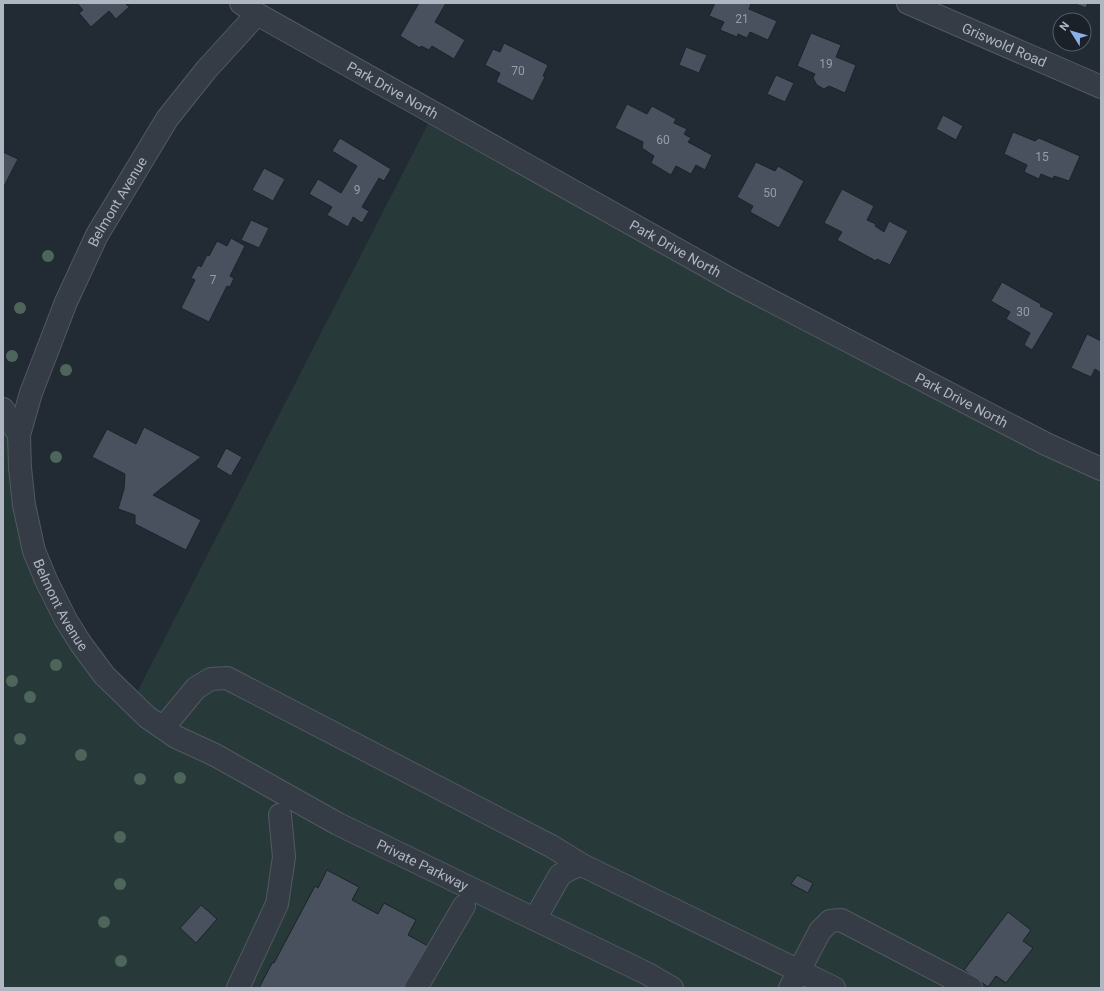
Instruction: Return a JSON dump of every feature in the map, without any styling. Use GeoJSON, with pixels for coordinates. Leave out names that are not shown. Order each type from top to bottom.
{"type":"FeatureCollection","features":[{"type":"Feature","properties":{"kind":"street","name":"Griswold Road"},"geometry":{"type":"LineString","coordinates":[[908,3],[1101,87]]}},
{"type":"Feature","properties":{"kind":"street","name":"Belmont Avenue"},"geometry":{"type":"LineString","coordinates":[[170,733],[147,718],[104,675],[81,644],[66,620],[34,552],[24,505],[20,468],[19,435],[31,393],[66,302],[97,235],[168,119],[206,70],[249,9]]}},
{"type":"Feature","properties":{"kind":"street","name":"Park Drive North"},"geometry":{"type":"LineString","coordinates":[[249,9],[734,282],[1046,444],[1101,469]]}},
{"type":"Feature","properties":{"kind":"street","name":"Belmont Avenue"},"geometry":{"type":"LineString","coordinates":[[3,409],[19,435]]}},
{"type":"Feature","properties":{"kind":"street"},"geometry":{"type":"LineString","coordinates":[[170,733],[196,688],[211,679],[227,678],[551,846],[582,865],[794,980],[834,988]]}},
{"type":"Feature","properties":{"kind":"street","name":"Private Parkway"},"geometry":{"type":"LineString","coordinates":[[170,733],[215,755],[338,824],[648,974],[672,988]]}},
{"type":"Feature","properties":{"kind":"street"},"geometry":{"type":"LineString","coordinates":[[238,988],[277,904],[284,857],[280,815]]}},
{"type":"Feature","properties":{"kind":"street"},"geometry":{"type":"LineString","coordinates":[[535,919],[560,875],[572,868],[582,865]]}},
{"type":"Feature","properties":{"kind":"street"},"geometry":{"type":"LineString","coordinates":[[416,988],[464,906]]}},
{"type":"Feature","properties":{"kind":"street"},"geometry":{"type":"LineString","coordinates":[[794,980],[820,931],[830,921],[841,920],[971,988]]}},
{"type":"Feature","properties":{"kind":"shaded area"},"geometry":{"type":"Polygon","coordinates":[[[431,118],[1101,470],[1101,988],[3,988],[3,427],[9,437],[24,536],[128,710],[431,118]]]}},
{"type":"Feature","properties":{"kind":"building"},"geometry":{"type":"Polygon","coordinates":[[[77,3],[125,3],[129,7],[116,19],[109,11],[91,27],[79,13],[83,10],[77,3]]]}},
{"type":"Feature","properties":{"kind":"building"},"geometry":{"type":"Polygon","coordinates":[[[419,3],[446,3],[435,22],[465,40],[454,59],[432,46],[429,50],[421,46],[420,48],[400,36],[419,3]]]}},
{"type":"Feature","properties":{"kind":"building"},"geometry":{"type":"Polygon","coordinates":[[[715,3],[748,3],[751,4],[749,9],[777,21],[768,40],[750,32],[747,38],[738,34],[737,37],[720,30],[724,22],[709,16],[715,3]]]}},
{"type":"Feature","properties":{"kind":"building"},"geometry":{"type":"Polygon","coordinates":[[[1073,3],[1088,3],[1086,8],[1073,3]]]}},
{"type":"Feature","properties":{"kind":"building"},"geometry":{"type":"Polygon","coordinates":[[[811,33],[841,45],[836,57],[856,65],[845,93],[829,86],[824,89],[817,85],[813,78],[815,74],[797,66],[811,33]]]}},
{"type":"Feature","properties":{"kind":"building"},"geometry":{"type":"Polygon","coordinates":[[[504,43],[548,65],[543,76],[545,77],[533,101],[496,82],[500,73],[485,65],[493,49],[500,52],[504,43]]]}},
{"type":"Feature","properties":{"kind":"building"},"geometry":{"type":"Polygon","coordinates":[[[686,47],[707,55],[699,73],[679,65],[686,47]]]}},
{"type":"Feature","properties":{"kind":"building"},"geometry":{"type":"Polygon","coordinates":[[[776,75],[794,83],[785,102],[767,94],[776,75]]]}},
{"type":"Feature","properties":{"kind":"building"},"geometry":{"type":"Polygon","coordinates":[[[627,104],[647,114],[652,106],[676,119],[674,123],[687,129],[684,134],[691,138],[688,142],[712,155],[705,170],[696,165],[691,174],[676,166],[671,175],[651,163],[654,156],[642,148],[643,142],[615,128],[627,104]]]}},
{"type":"Feature","properties":{"kind":"building"},"geometry":{"type":"Polygon","coordinates":[[[943,115],[963,126],[956,140],[936,129],[943,115]]]}},
{"type":"Feature","properties":{"kind":"building"},"geometry":{"type":"Polygon","coordinates":[[[1013,132],[1035,141],[1039,138],[1080,156],[1069,181],[1054,176],[1053,179],[1041,174],[1039,179],[1024,172],[1027,165],[1004,154],[1013,132]]]}},
{"type":"Feature","properties":{"kind":"building"},"geometry":{"type":"Polygon","coordinates":[[[340,138],[391,169],[384,181],[379,178],[362,207],[369,211],[362,223],[353,217],[348,227],[327,215],[332,207],[309,194],[318,179],[341,193],[357,166],[332,151],[340,138]]]}},
{"type":"Feature","properties":{"kind":"building"},"geometry":{"type":"Polygon","coordinates":[[[3,152],[18,159],[3,188],[3,152]]]}},
{"type":"Feature","properties":{"kind":"building"},"geometry":{"type":"Polygon","coordinates":[[[756,162],[775,171],[778,166],[804,181],[779,228],[750,212],[753,206],[737,197],[756,162]]]}},
{"type":"Feature","properties":{"kind":"building"},"geometry":{"type":"Polygon","coordinates":[[[264,168],[285,179],[273,201],[252,190],[264,168]]]}},
{"type":"Feature","properties":{"kind":"building"},"geometry":{"type":"Polygon","coordinates":[[[842,189],[874,206],[867,220],[876,224],[875,226],[884,232],[889,221],[908,231],[890,265],[877,259],[876,261],[837,240],[842,232],[824,223],[842,189]]]}},
{"type":"Feature","properties":{"kind":"building"},"geometry":{"type":"Polygon","coordinates":[[[251,220],[269,228],[259,248],[241,240],[251,220]]]}},
{"type":"Feature","properties":{"kind":"building"},"geometry":{"type":"Polygon","coordinates":[[[231,238],[245,246],[230,276],[234,278],[230,287],[227,286],[209,322],[181,308],[195,280],[191,278],[198,265],[201,267],[217,241],[227,246],[231,238]]]}},
{"type":"Feature","properties":{"kind":"building"},"geometry":{"type":"Polygon","coordinates":[[[1002,282],[1054,313],[1032,350],[1024,345],[1030,333],[1006,319],[1010,312],[991,301],[1002,282]]]}},
{"type":"Feature","properties":{"kind":"building"},"geometry":{"type":"Polygon","coordinates":[[[1087,334],[1101,341],[1101,373],[1095,369],[1091,377],[1071,368],[1087,334]]]}},
{"type":"Feature","properties":{"kind":"building"},"geometry":{"type":"Polygon","coordinates":[[[144,427],[201,457],[153,495],[201,520],[186,550],[135,524],[135,515],[118,509],[124,489],[125,474],[92,457],[107,429],[136,444],[144,427]]]}},
{"type":"Feature","properties":{"kind":"building"},"geometry":{"type":"Polygon","coordinates":[[[226,448],[242,457],[231,476],[216,467],[226,448]]]}},
{"type":"Feature","properties":{"kind":"building"},"geometry":{"type":"Polygon","coordinates":[[[327,870],[359,887],[352,900],[378,914],[384,903],[416,920],[408,935],[430,947],[409,988],[259,988],[315,886],[318,888],[327,870]]]}},
{"type":"Feature","properties":{"kind":"building"},"geometry":{"type":"Polygon","coordinates":[[[797,875],[813,883],[808,893],[791,884],[797,875]]]}},
{"type":"Feature","properties":{"kind":"building"},"geometry":{"type":"Polygon","coordinates":[[[201,905],[217,919],[196,943],[180,928],[201,905]]]}},
{"type":"Feature","properties":{"kind":"building"},"geometry":{"type":"Polygon","coordinates":[[[1008,912],[1031,930],[1023,941],[1033,948],[1006,983],[996,976],[988,987],[964,970],[1008,912]]]}}]}
